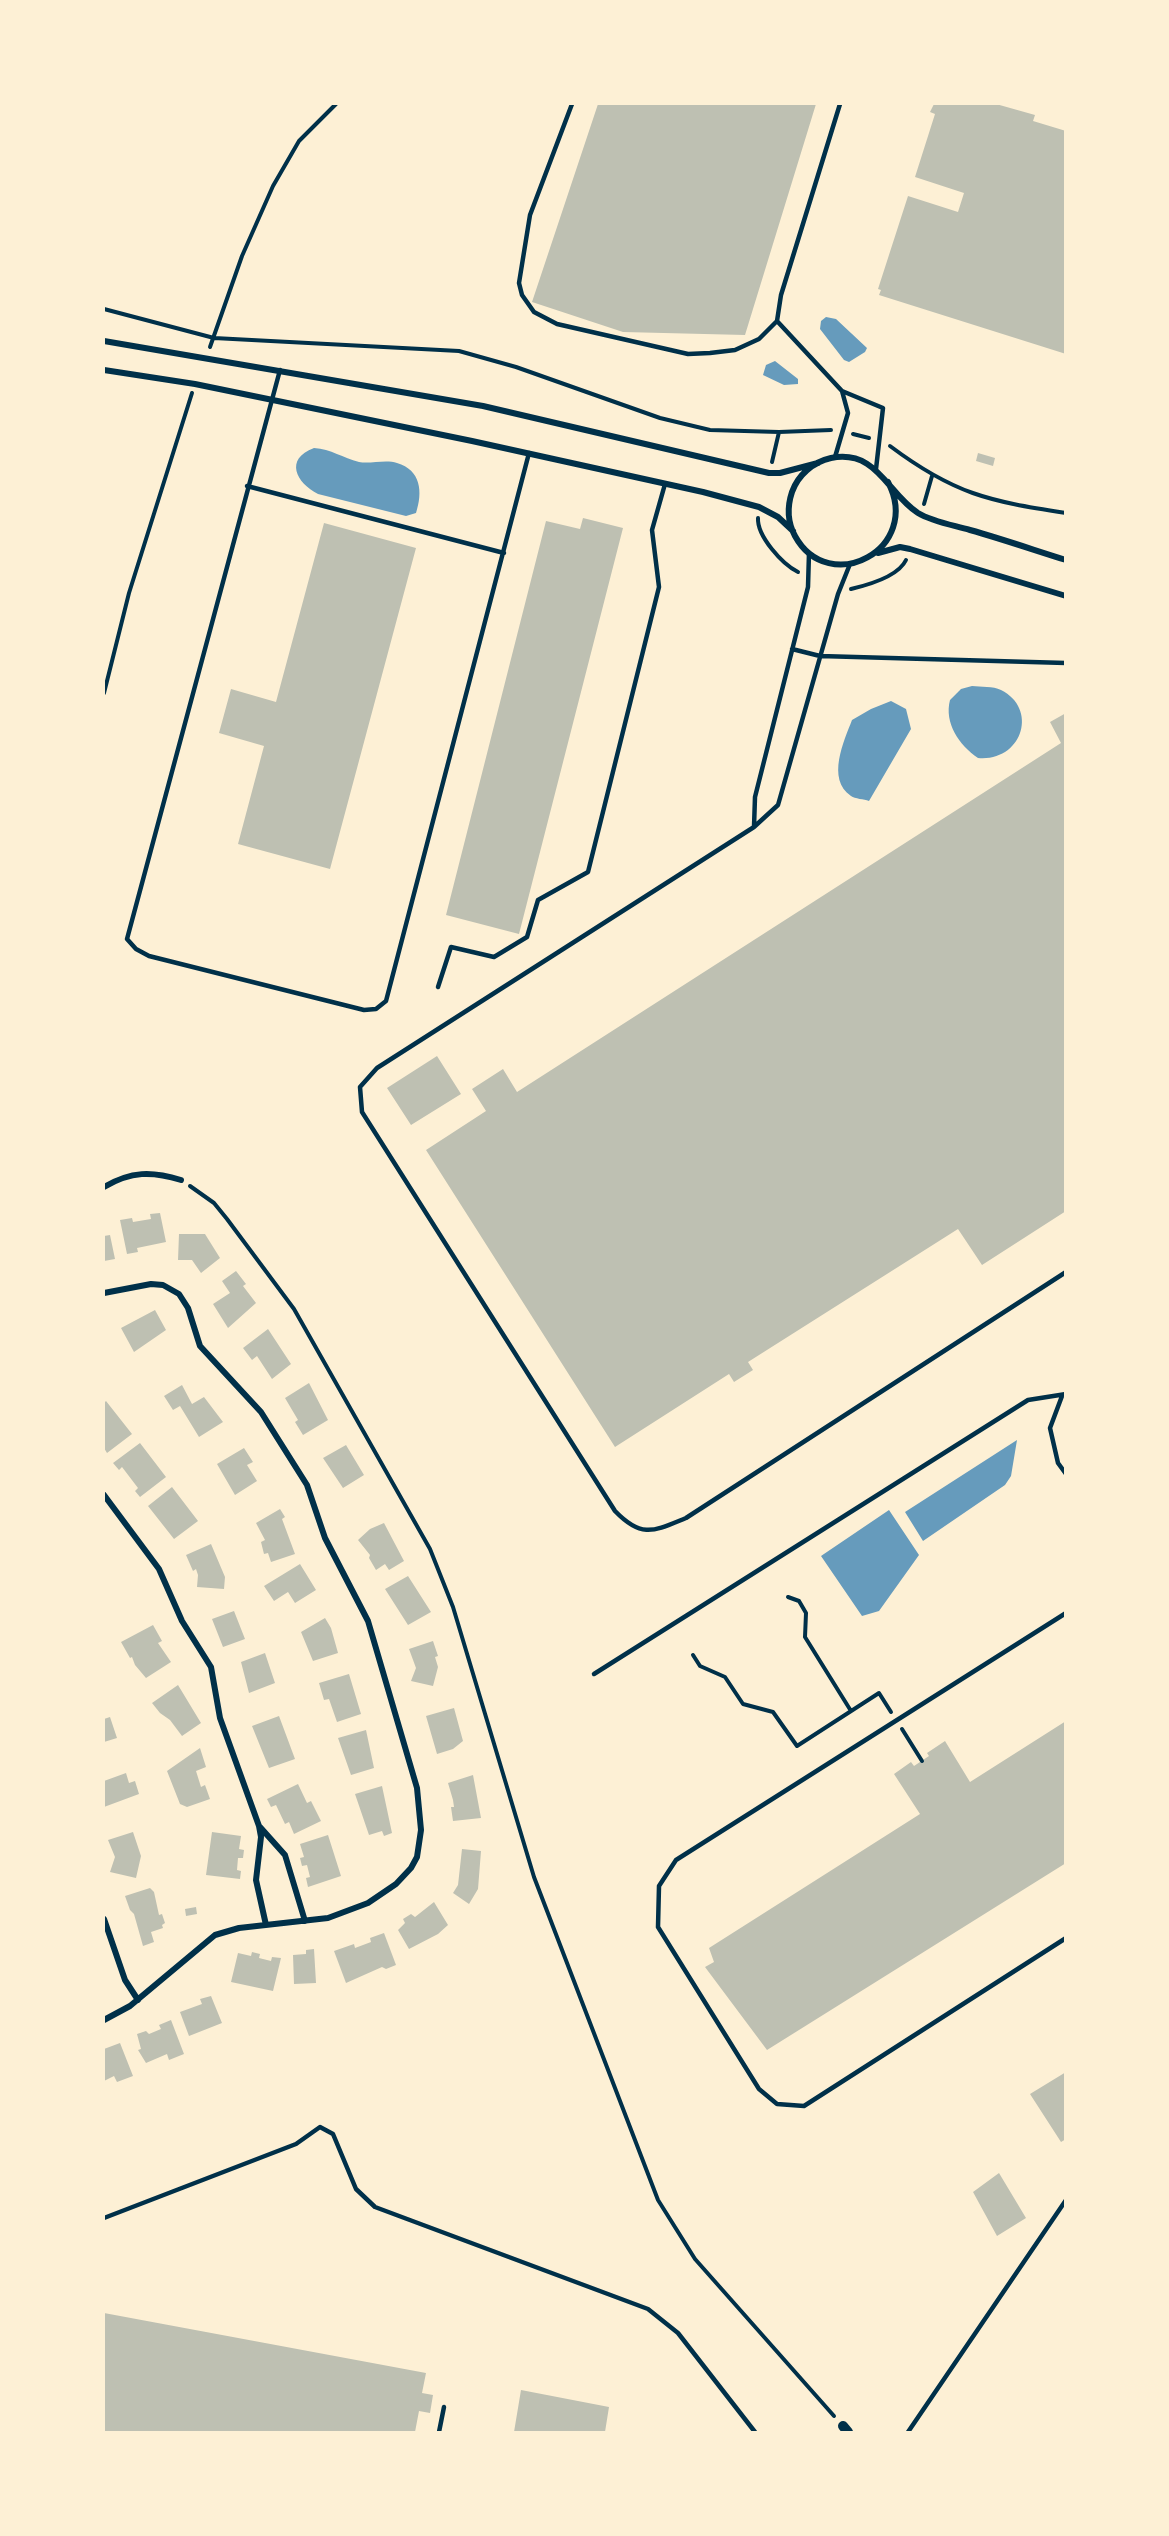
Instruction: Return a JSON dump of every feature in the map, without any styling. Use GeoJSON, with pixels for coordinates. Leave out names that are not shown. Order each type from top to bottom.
{"type":"FeatureCollection","features":[{"type":"Feature","properties":{"kind":"street"},"geometry":{"type":"LineString","coordinates":[[104,341],[483,406],[769,473],[794,470],[835,457],[852,457],[876,469],[900,498],[921,514],[1065,560]]}},
{"type":"Feature","properties":{"kind":"street"},"geometry":{"type":"LineString","coordinates":[[104,370],[272,399],[529,453],[759,507],[778,517],[793,531],[809,553],[833,564],[850,564],[875,554],[900,548],[910,549],[1065,596]]}},
{"type":"Feature","properties":{"kind":"street"},"geometry":{"type":"LineString","coordinates":[[793,531],[789,514],[794,488],[804,473],[818,463]]}},
{"type":"Feature","properties":{"kind":"street"},"geometry":{"type":"LineString","coordinates":[[875,554],[887,541],[896,516],[895,498],[888,482]]}},
{"type":"Feature","properties":{"kind":"street"},"geometry":{"type":"LineString","coordinates":[[104,1187],[132,1173],[160,1174],[182,1180]]}},
{"type":"Feature","properties":{"kind":"street"},"geometry":{"type":"LineString","coordinates":[[104,1293],[151,1284],[163,1285],[179,1294],[188,1308],[200,1346],[261,1412],[308,1485],[325,1538],[368,1621],[419,1796],[420,1844],[411,1868],[396,1884],[352,1911],[306,1921],[232,1929],[215,1935],[138,2000],[104,2020]]}},
{"type":"Feature","properties":{"kind":"street"},"geometry":{"type":"LineString","coordinates":[[104,1495],[159,1569],[182,1621],[211,1667],[220,1718],[259,1826],[261,1837],[256,1880],[266,1925]]}},
{"type":"Feature","properties":{"kind":"street"},"geometry":{"type":"LineString","coordinates":[[259,1826],[285,1855],[306,1921]]}},
{"type":"Feature","properties":{"kind":"street"},"geometry":{"type":"LineString","coordinates":[[104,1919],[125,1980],[138,2000]]}},
{"type":"Feature","properties":{"kind":"lane"},"geometry":{"type":"LineString","coordinates":[[572,104],[530,215],[519,283],[522,295],[534,312],[557,324],[688,354],[735,350],[759,339],[777,321],[781,295],[840,104]]}},
{"type":"Feature","properties":{"kind":"lane"},"geometry":{"type":"LineString","coordinates":[[777,321],[842,391],[883,408],[876,469]]}},
{"type":"Feature","properties":{"kind":"lane"},"geometry":{"type":"LineString","coordinates":[[280,370],[243,498],[127,939],[136,949],[149,956],[364,1010],[376,1009],[386,1001],[529,453]]}},
{"type":"Feature","properties":{"kind":"lane"},"geometry":{"type":"LineString","coordinates":[[835,457],[849,413],[842,391]]}},
{"type":"Feature","properties":{"kind":"lane"},"geometry":{"type":"LineString","coordinates":[[438,987],[451,947],[494,957],[527,937],[538,900],[588,872],[659,587],[652,530],[665,484]]}},
{"type":"Feature","properties":{"kind":"lane"},"geometry":{"type":"LineString","coordinates":[[247,486],[504,553]]}},
{"type":"Feature","properties":{"kind":"lane"},"geometry":{"type":"LineString","coordinates":[[754,826],[755,796],[809,578],[809,553]]}},
{"type":"Feature","properties":{"kind":"lane"},"geometry":{"type":"LineString","coordinates":[[850,564],[840,587],[778,805],[754,826],[377,1068],[360,1087],[362,1112],[615,1511],[630,1526],[652,1532],[686,1518],[1065,1272]]}},
{"type":"Feature","properties":{"kind":"lane"},"geometry":{"type":"LineString","coordinates":[[792,649],[820,656],[1065,663]]}},
{"type":"Feature","properties":{"kind":"lane"},"geometry":{"type":"LineString","coordinates":[[1064,1395],[1050,1428],[1058,1463],[1065,1474]]}},
{"type":"Feature","properties":{"kind":"lane"},"geometry":{"type":"LineString","coordinates":[[594,1674],[1028,1400],[1064,1395]]}},
{"type":"Feature","properties":{"kind":"lane"},"geometry":{"type":"LineString","coordinates":[[1065,1613],[676,1860],[659,1886],[658,1927],[759,2089],[777,2104],[804,2106],[1065,1938]]}},
{"type":"Feature","properties":{"kind":"lane"},"geometry":{"type":"LineString","coordinates":[[104,2218],[296,2144],[320,2127],[333,2134],[356,2189],[375,2207],[648,2309],[678,2333],[755,2433]]}},
{"type":"Feature","properties":{"kind":"lane"},"geometry":{"type":"LineString","coordinates":[[908,2433],[1065,2200]]}},
{"type":"Feature","properties":{"kind":"lane"},"geometry":{"type":"LineString","coordinates":[[439,2433],[444,2407]]}},
{"type":"Feature","properties":{"kind":"path"},"geometry":{"type":"LineString","coordinates":[[205,357],[214,338],[242,256],[273,186],[299,141],[336,104]]}},
{"type":"Feature","properties":{"kind":"path"},"geometry":{"type":"LineString","coordinates":[[104,309],[214,338],[459,351],[516,367],[687,424],[710,429],[779,432],[844,431],[891,446],[932,476],[988,499],[1065,513]]}},
{"type":"Feature","properties":{"kind":"path"},"geometry":{"type":"LineString","coordinates":[[104,693],[129,593],[195,384]]}},
{"type":"Feature","properties":{"kind":"path"},"geometry":{"type":"LineString","coordinates":[[769,473],[779,432]]}},
{"type":"Feature","properties":{"kind":"path"},"geometry":{"type":"LineString","coordinates":[[921,514],[932,476]]}},
{"type":"Feature","properties":{"kind":"path"},"geometry":{"type":"LineString","coordinates":[[759,507],[758,528],[793,570],[809,578]]}},
{"type":"Feature","properties":{"kind":"path"},"geometry":{"type":"LineString","coordinates":[[840,587],[852,589],[903,567],[910,549]]}},
{"type":"Feature","properties":{"kind":"path"},"geometry":{"type":"LineString","coordinates":[[182,1180],[202,1193],[220,1211],[294,1309],[430,1549],[453,1607],[534,1877],[658,2200],[695,2259],[846,2429]]}},
{"type":"Feature","properties":{"kind":"path"},"geometry":{"type":"LineString","coordinates":[[788,1597],[799,1601],[803,1607],[806,1613],[805,1637],[851,1711]]}},
{"type":"Feature","properties":{"kind":"path"},"geometry":{"type":"LineString","coordinates":[[693,1655],[700,1666],[725,1677],[743,1704],[773,1712],[797,1746],[879,1693],[922,1761]]}},
{"type":"Feature","properties":{"kind":"water"},"geometry":{"type":"Polygon","coordinates":[[[826,317],[836,319],[867,348],[865,352],[849,362],[844,360],[820,329],[821,321],[826,317]]]}},
{"type":"Feature","properties":{"kind":"water"},"geometry":{"type":"Polygon","coordinates":[[[775,361],[798,379],[798,384],[784,385],[763,375],[766,365],[775,361]]]}},
{"type":"Feature","properties":{"kind":"water"},"geometry":{"type":"Polygon","coordinates":[[[314,448],[359,462],[388,461],[405,466],[415,476],[418,483],[419,497],[416,513],[406,516],[318,494],[310,489],[299,478],[296,464],[299,458],[314,448]]]}},
{"type":"Feature","properties":{"kind":"water"},"geometry":{"type":"Polygon","coordinates":[[[972,686],[1001,690],[1013,699],[1020,709],[1022,721],[1015,743],[1005,752],[993,757],[978,758],[971,753],[959,740],[951,725],[950,700],[961,689],[972,686]]]}},
{"type":"Feature","properties":{"kind":"water"},"geometry":{"type":"Polygon","coordinates":[[[891,701],[906,709],[911,729],[869,801],[853,797],[844,789],[839,780],[838,770],[842,749],[852,720],[891,701]]]}},
{"type":"Feature","properties":{"kind":"water"},"geometry":{"type":"Polygon","coordinates":[[[1017,1440],[1011,1476],[1005,1485],[923,1541],[905,1512],[1017,1440]]]}},
{"type":"Feature","properties":{"kind":"water"},"geometry":{"type":"Polygon","coordinates":[[[889,1510],[919,1555],[879,1611],[862,1616],[821,1556],[889,1510]]]}},
{"type":"Feature","properties":{"kind":"building"},"geometry":{"type":"Polygon","coordinates":[[[598,104],[816,104],[745,335],[623,332],[532,302],[598,104]]]}},
{"type":"Feature","properties":{"kind":"building"},"geometry":{"type":"Polygon","coordinates":[[[934,104],[996,104],[1035,115],[1033,121],[1066,131],[1066,354],[879,295],[881,290],[878,289],[908,196],[958,212],[964,193],[915,177],[935,114],[930,112],[934,104]]]}},
{"type":"Feature","properties":{"kind":"building"},"geometry":{"type":"Polygon","coordinates":[[[978,453],[995,458],[993,466],[976,461],[978,453]]]}},
{"type":"Feature","properties":{"kind":"building"},"geometry":{"type":"Polygon","coordinates":[[[583,518],[623,528],[519,934],[446,915],[546,521],[580,529],[583,518]]]}},
{"type":"Feature","properties":{"kind":"building"},"geometry":{"type":"Polygon","coordinates":[[[324,523],[416,548],[330,869],[238,844],[264,746],[219,733],[231,689],[276,702],[324,523]]]}},
{"type":"Feature","properties":{"kind":"building"},"geometry":{"type":"Polygon","coordinates":[[[1066,713],[1066,1211],[982,1265],[958,1229],[748,1362],[753,1370],[734,1382],[729,1374],[615,1447],[426,1150],[486,1111],[472,1089],[503,1069],[517,1092],[1061,743],[1050,722],[1066,713]]]}},
{"type":"Feature","properties":{"kind":"building"},"geometry":{"type":"Polygon","coordinates":[[[437,1056],[461,1094],[411,1125],[387,1088],[437,1056]]]}},
{"type":"Feature","properties":{"kind":"building"},"geometry":{"type":"Polygon","coordinates":[[[160,1213],[166,1242],[137,1248],[138,1252],[127,1254],[120,1220],[132,1218],[133,1222],[151,1219],[150,1214],[160,1213]]]}},
{"type":"Feature","properties":{"kind":"building"},"geometry":{"type":"Polygon","coordinates":[[[179,1234],[205,1234],[220,1258],[201,1273],[192,1260],[178,1260],[179,1234]]]}},
{"type":"Feature","properties":{"kind":"building"},"geometry":{"type":"Polygon","coordinates":[[[110,1235],[115,1259],[104,1261],[104,1236],[110,1235]]]}},
{"type":"Feature","properties":{"kind":"building"},"geometry":{"type":"Polygon","coordinates":[[[236,1271],[246,1284],[243,1286],[256,1303],[228,1328],[213,1304],[230,1293],[222,1281],[236,1271]]]}},
{"type":"Feature","properties":{"kind":"building"},"geometry":{"type":"Polygon","coordinates":[[[155,1310],[166,1330],[134,1352],[121,1328],[155,1310]]]}},
{"type":"Feature","properties":{"kind":"building"},"geometry":{"type":"Polygon","coordinates":[[[268,1329],[291,1364],[272,1379],[257,1356],[252,1360],[243,1348],[268,1329]]]}},
{"type":"Feature","properties":{"kind":"building"},"geometry":{"type":"Polygon","coordinates":[[[309,1383],[328,1420],[303,1435],[295,1422],[298,1420],[285,1398],[309,1383]]]}},
{"type":"Feature","properties":{"kind":"building"},"geometry":{"type":"Polygon","coordinates":[[[182,1385],[192,1404],[204,1397],[223,1422],[199,1437],[180,1406],[173,1410],[164,1396],[182,1385]]]}},
{"type":"Feature","properties":{"kind":"building"},"geometry":{"type":"Polygon","coordinates":[[[106,1401],[132,1434],[107,1453],[104,1448],[104,1403],[106,1401]]]}},
{"type":"Feature","properties":{"kind":"building"},"geometry":{"type":"Polygon","coordinates":[[[140,1443],[166,1477],[140,1497],[135,1491],[138,1488],[122,1467],[119,1470],[113,1463],[140,1443]]]}},
{"type":"Feature","properties":{"kind":"building"},"geometry":{"type":"Polygon","coordinates":[[[346,1445],[364,1475],[343,1488],[323,1458],[346,1445]]]}},
{"type":"Feature","properties":{"kind":"building"},"geometry":{"type":"Polygon","coordinates":[[[244,1448],[253,1462],[247,1465],[257,1481],[235,1495],[217,1464],[244,1448]]]}},
{"type":"Feature","properties":{"kind":"building"},"geometry":{"type":"Polygon","coordinates":[[[172,1487],[198,1521],[174,1539],[148,1506],[172,1487]]]}},
{"type":"Feature","properties":{"kind":"building"},"geometry":{"type":"Polygon","coordinates":[[[280,1509],[285,1517],[282,1519],[295,1554],[271,1562],[268,1553],[264,1554],[261,1542],[265,1540],[256,1523],[280,1509]]]}},
{"type":"Feature","properties":{"kind":"building"},"geometry":{"type":"Polygon","coordinates":[[[384,1523],[404,1561],[389,1570],[385,1564],[376,1570],[369,1558],[370,1555],[358,1540],[370,1529],[384,1523]]]}},
{"type":"Feature","properties":{"kind":"building"},"geometry":{"type":"Polygon","coordinates":[[[211,1544],[225,1577],[224,1589],[197,1587],[196,1569],[193,1571],[186,1555],[211,1544]]]}},
{"type":"Feature","properties":{"kind":"building"},"geometry":{"type":"Polygon","coordinates":[[[300,1564],[316,1590],[295,1603],[288,1592],[274,1601],[264,1586],[300,1564]]]}},
{"type":"Feature","properties":{"kind":"building"},"geometry":{"type":"Polygon","coordinates":[[[408,1576],[431,1612],[408,1625],[385,1589],[408,1576]]]}},
{"type":"Feature","properties":{"kind":"building"},"geometry":{"type":"Polygon","coordinates":[[[234,1611],[245,1639],[223,1647],[212,1619],[234,1611]]]}},
{"type":"Feature","properties":{"kind":"building"},"geometry":{"type":"Polygon","coordinates":[[[325,1618],[331,1628],[338,1653],[313,1661],[301,1632],[325,1618]]]}},
{"type":"Feature","properties":{"kind":"building"},"geometry":{"type":"Polygon","coordinates":[[[153,1625],[162,1641],[158,1643],[171,1662],[146,1678],[121,1642],[153,1625]]]}},
{"type":"Feature","properties":{"kind":"building"},"geometry":{"type":"Polygon","coordinates":[[[433,1641],[438,1656],[435,1657],[438,1667],[433,1686],[411,1681],[416,1668],[409,1649],[433,1641]]]}},
{"type":"Feature","properties":{"kind":"building"},"geometry":{"type":"Polygon","coordinates":[[[265,1653],[275,1683],[249,1693],[241,1662],[265,1653]]]}},
{"type":"Feature","properties":{"kind":"building"},"geometry":{"type":"Polygon","coordinates":[[[349,1674],[361,1714],[337,1722],[329,1699],[324,1700],[319,1683],[349,1674]]]}},
{"type":"Feature","properties":{"kind":"building"},"geometry":{"type":"Polygon","coordinates":[[[178,1685],[201,1723],[182,1736],[170,1720],[152,1703],[178,1685]]]}},
{"type":"Feature","properties":{"kind":"building"},"geometry":{"type":"Polygon","coordinates":[[[454,1708],[463,1741],[453,1749],[437,1754],[426,1716],[454,1708]]]}},
{"type":"Feature","properties":{"kind":"building"},"geometry":{"type":"Polygon","coordinates":[[[279,1716],[295,1759],[269,1768],[252,1726],[279,1716]]]}},
{"type":"Feature","properties":{"kind":"building"},"geometry":{"type":"Polygon","coordinates":[[[110,1717],[117,1738],[104,1742],[104,1719],[110,1717]]]}},
{"type":"Feature","properties":{"kind":"building"},"geometry":{"type":"Polygon","coordinates":[[[1066,1721],[1066,1863],[767,2050],[705,1967],[714,1962],[709,1948],[920,1814],[894,1774],[911,1762],[914,1766],[929,1756],[927,1753],[945,1741],[970,1782],[1066,1721]]]}},
{"type":"Feature","properties":{"kind":"building"},"geometry":{"type":"Polygon","coordinates":[[[366,1730],[374,1768],[351,1775],[338,1738],[366,1730]]]}},
{"type":"Feature","properties":{"kind":"building"},"geometry":{"type":"Polygon","coordinates":[[[200,1748],[206,1767],[196,1771],[201,1787],[205,1785],[210,1799],[187,1807],[180,1804],[167,1771],[200,1748]]]}},
{"type":"Feature","properties":{"kind":"building"},"geometry":{"type":"Polygon","coordinates":[[[126,1773],[129,1783],[135,1781],[139,1794],[104,1807],[104,1781],[126,1773]]]}},
{"type":"Feature","properties":{"kind":"building"},"geometry":{"type":"Polygon","coordinates":[[[473,1775],[481,1818],[453,1821],[451,1807],[454,1807],[448,1783],[473,1775]]]}},
{"type":"Feature","properties":{"kind":"building"},"geometry":{"type":"Polygon","coordinates":[[[298,1784],[307,1803],[311,1801],[321,1821],[294,1834],[289,1822],[285,1824],[276,1805],[271,1807],[267,1799],[298,1784]]]}},
{"type":"Feature","properties":{"kind":"building"},"geometry":{"type":"Polygon","coordinates":[[[382,1786],[392,1833],[384,1836],[382,1831],[369,1835],[355,1794],[382,1786]]]}},
{"type":"Feature","properties":{"kind":"building"},"geometry":{"type":"Polygon","coordinates":[[[133,1832],[141,1856],[136,1878],[110,1872],[115,1857],[108,1840],[133,1832]]]}},
{"type":"Feature","properties":{"kind":"building"},"geometry":{"type":"Polygon","coordinates":[[[212,1832],[241,1836],[239,1849],[244,1850],[243,1858],[238,1858],[237,1870],[241,1871],[240,1879],[206,1875],[212,1832]]]}},
{"type":"Feature","properties":{"kind":"building"},"geometry":{"type":"Polygon","coordinates":[[[328,1835],[341,1876],[308,1887],[306,1878],[310,1877],[307,1865],[302,1866],[300,1858],[304,1857],[300,1844],[328,1835]]]}},
{"type":"Feature","properties":{"kind":"building"},"geometry":{"type":"Polygon","coordinates":[[[462,1849],[481,1851],[478,1889],[469,1904],[453,1893],[458,1885],[462,1849]]]}},
{"type":"Feature","properties":{"kind":"building"},"geometry":{"type":"Polygon","coordinates":[[[150,1888],[154,1892],[159,1915],[162,1914],[165,1923],[162,1925],[163,1928],[151,1932],[154,1942],[143,1946],[134,1914],[125,1896],[150,1888]]]}},
{"type":"Feature","properties":{"kind":"building"},"geometry":{"type":"Polygon","coordinates":[[[434,1902],[448,1925],[438,1934],[409,1949],[398,1930],[405,1923],[403,1919],[411,1914],[415,1917],[434,1902]]]}},
{"type":"Feature","properties":{"kind":"building"},"geometry":{"type":"Polygon","coordinates":[[[196,1907],[197,1914],[186,1916],[185,1909],[196,1907]]]}},
{"type":"Feature","properties":{"kind":"building"},"geometry":{"type":"Polygon","coordinates":[[[384,1933],[396,1965],[386,1969],[382,1967],[346,1983],[334,1951],[354,1944],[355,1948],[371,1942],[370,1938],[384,1933]]]}},
{"type":"Feature","properties":{"kind":"building"},"geometry":{"type":"Polygon","coordinates":[[[314,1949],[316,1983],[294,1984],[293,1955],[306,1954],[306,1950],[314,1949]]]}},
{"type":"Feature","properties":{"kind":"building"},"geometry":{"type":"Polygon","coordinates":[[[252,1952],[260,1954],[259,1958],[271,1961],[272,1957],[281,1958],[273,1991],[231,1982],[238,1953],[251,1956],[252,1952]]]}},
{"type":"Feature","properties":{"kind":"building"},"geometry":{"type":"Polygon","coordinates":[[[211,1996],[222,2023],[189,2036],[180,2012],[202,2004],[200,1999],[211,1996]]]}},
{"type":"Feature","properties":{"kind":"building"},"geometry":{"type":"Polygon","coordinates":[[[171,2020],[184,2054],[169,2060],[167,2054],[146,2063],[138,2050],[141,2049],[137,2034],[146,2031],[149,2034],[161,2029],[159,2025],[171,2020]]]}},
{"type":"Feature","properties":{"kind":"building"},"geometry":{"type":"Polygon","coordinates":[[[120,2043],[133,2076],[117,2082],[114,2076],[104,2081],[104,2049],[120,2043]]]}},
{"type":"Feature","properties":{"kind":"building"},"geometry":{"type":"Polygon","coordinates":[[[1066,2072],[1066,2139],[1061,2142],[1030,2094],[1066,2072]]]}},
{"type":"Feature","properties":{"kind":"building"},"geometry":{"type":"Polygon","coordinates":[[[999,2173],[1026,2218],[997,2236],[973,2192],[999,2173]]]}},
{"type":"Feature","properties":{"kind":"building"},"geometry":{"type":"Polygon","coordinates":[[[104,2313],[426,2373],[422,2393],[433,2395],[430,2413],[419,2411],[415,2432],[104,2432],[104,2313]]]}},
{"type":"Feature","properties":{"kind":"building"},"geometry":{"type":"Polygon","coordinates":[[[521,2390],[609,2407],[605,2432],[514,2432],[521,2390]]]}}]}
